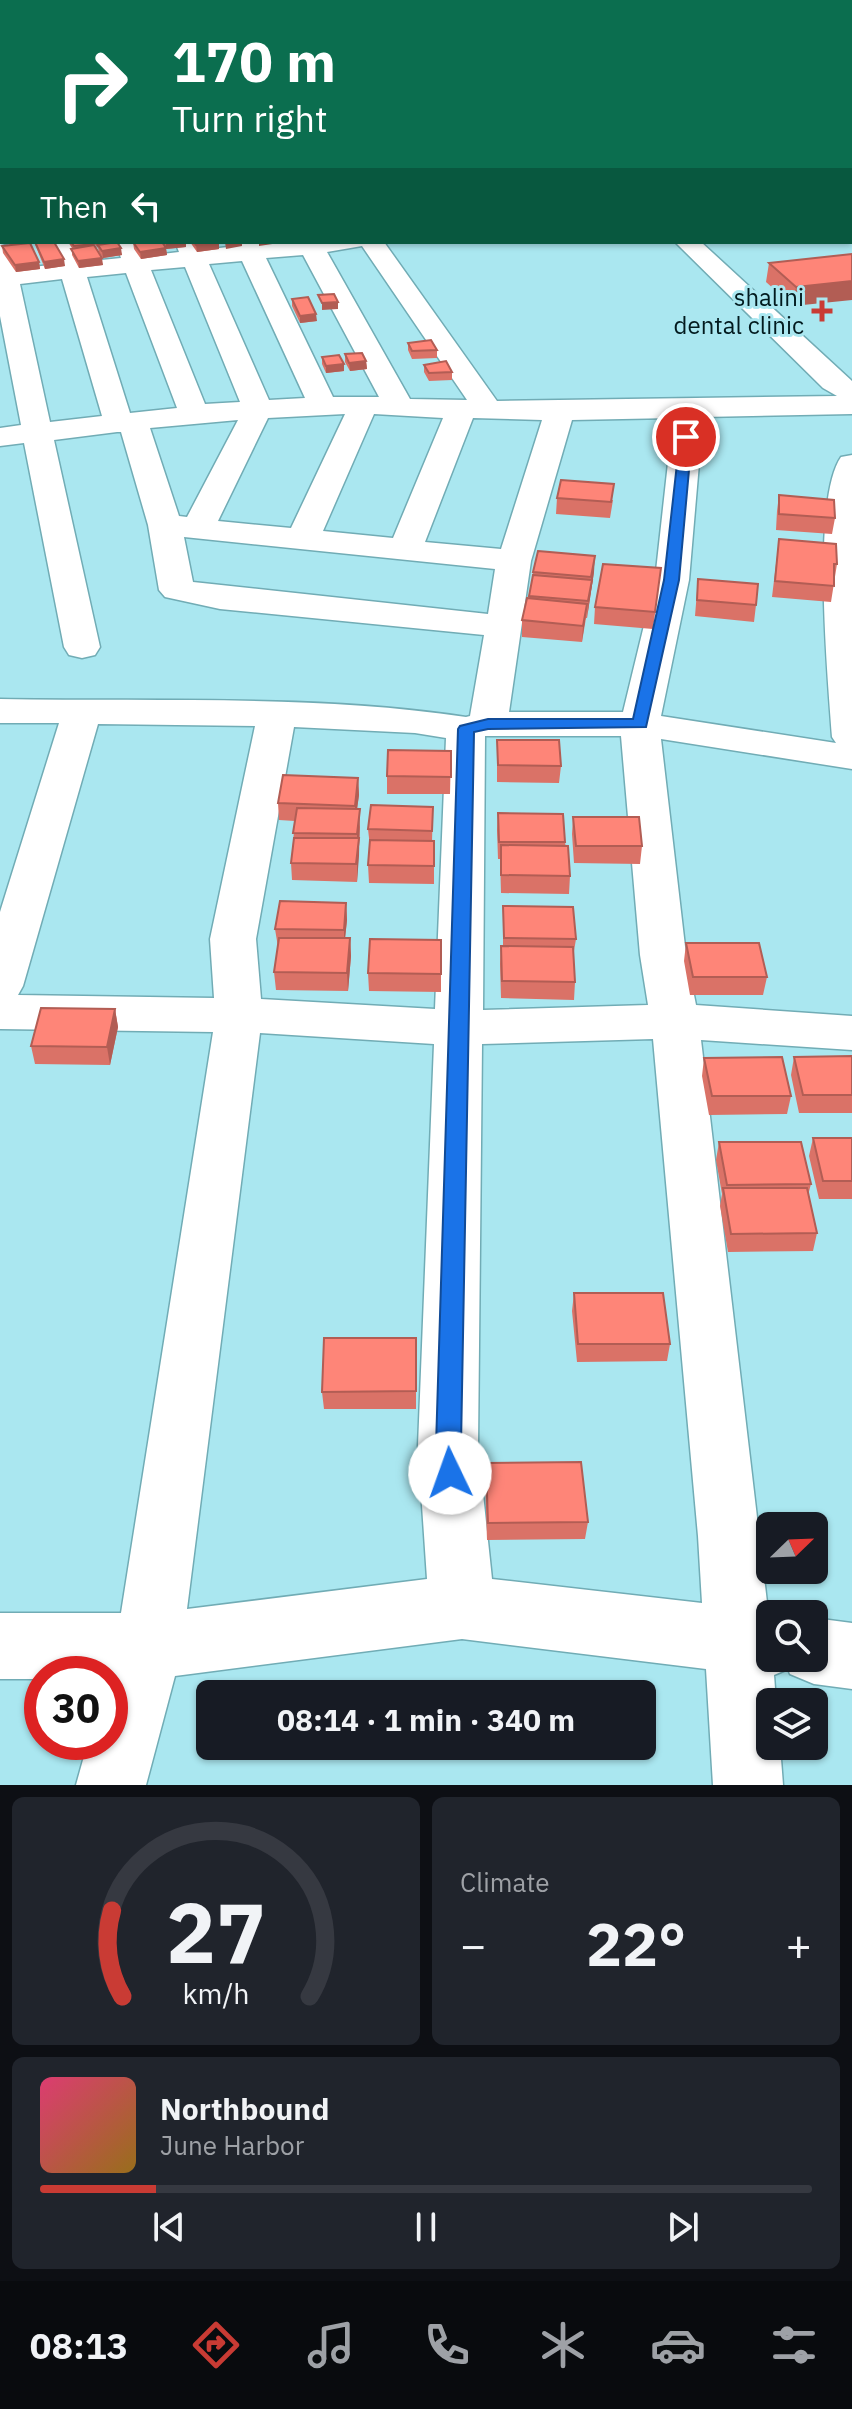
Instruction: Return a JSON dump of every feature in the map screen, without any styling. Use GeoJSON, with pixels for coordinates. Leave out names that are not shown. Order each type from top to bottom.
{"type":"FeatureCollection","features":[{"type":"Feature","properties":{"kind":"street"},"geometry":{"type":"LineString","coordinates":[[64,244],[126,423],[181,526]]}},
{"type":"Feature","properties":{"kind":"street"},"geometry":{"type":"LineString","coordinates":[[82,647],[2,269],[74,271],[131,253],[310,244],[400,408]]}},
{"type":"Feature","properties":{"kind":"street"},"geometry":{"type":"LineString","coordinates":[[373,244],[475,408]]}},
{"type":"Feature","properties":{"kind":"street"},"geometry":{"type":"LineString","coordinates":[[689,244],[833,382],[852,393]]}},
{"type":"Feature","properties":{"kind":"street"},"geometry":{"type":"LineString","coordinates":[[249,247],[324,408]]}},
{"type":"Feature","properties":{"kind":"street"},"geometry":{"type":"LineString","coordinates":[[190,250],[258,409]]}},
{"type":"Feature","properties":{"kind":"street"},"geometry":{"type":"LineString","coordinates":[[131,253],[194,414]]}},
{"type":"Feature","properties":{"kind":"street"},"geometry":{"type":"LineString","coordinates":[[303,538],[364,404]]}},
{"type":"Feature","properties":{"kind":"street"},"geometry":{"type":"LineString","coordinates":[[0,437],[194,414],[364,404],[400,408],[560,411],[852,405]]}},
{"type":"Feature","properties":{"kind":"street"},"geometry":{"type":"LineString","coordinates":[[405,549],[475,408]]}},
{"type":"Feature","properties":{"kind":"street"},"geometry":{"type":"LineString","coordinates":[[689,408],[672,580],[640,724],[663,955],[675,1021],[755,1642],[748,1785]]}},
{"type":"Feature","properties":{"kind":"street"},"geometry":{"type":"LineString","coordinates":[[258,409],[181,526],[177,590],[220,598],[504,626]]}},
{"type":"Feature","properties":{"kind":"street"},"geometry":{"type":"LineString","coordinates":[[462,1607],[448,1446],[460,1028],[477,727],[504,626],[514,561],[560,411]]}},
{"type":"Feature","properties":{"kind":"street"},"geometry":{"type":"LineString","coordinates":[[852,464],[843,494],[843,636],[852,737]]}},
{"type":"Feature","properties":{"kind":"street"},"geometry":{"type":"LineString","coordinates":[[181,526],[514,561]]}},
{"type":"Feature","properties":{"kind":"street"},"geometry":{"type":"LineString","coordinates":[[0,711],[277,715],[477,727],[640,724],[852,757]]}},
{"type":"Feature","properties":{"kind":"street"},"geometry":{"type":"LineString","coordinates":[[0,986],[82,712]]}},
{"type":"Feature","properties":{"kind":"street"},"geometry":{"type":"LineString","coordinates":[[111,1785],[149,1646],[239,1015],[233,939],[277,715]]}},
{"type":"Feature","properties":{"kind":"street"},"geometry":{"type":"LineString","coordinates":[[0,1012],[239,1015],[460,1028],[675,1021],[852,1033]]}},
{"type":"Feature","properties":{"kind":"street"},"geometry":{"type":"LineString","coordinates":[[0,1646],[149,1646],[462,1607],[755,1642]]}},
{"type":"Feature","properties":{"kind":"street"},"geometry":{"type":"LineString","coordinates":[[828,1653],[852,1656]]}},
{"type":"Feature","properties":{"kind":"building"},"geometry":{"type":"Polygon","coordinates":[[[30,244],[39,262],[15,265],[2,246],[30,244]]]}},
{"type":"Feature","properties":{"kind":"building"},"geometry":{"type":"Polygon","coordinates":[[[36,244],[55,244],[64,259],[44,262],[36,244]]]}},
{"type":"Feature","properties":{"kind":"building"},"geometry":{"type":"Polygon","coordinates":[[[118,244],[121,248],[102,251],[98,245],[118,244]]]}},
{"type":"Feature","properties":{"kind":"building"},"geometry":{"type":"Polygon","coordinates":[[[134,244],[163,244],[166,248],[140,252],[134,244]]]}},
{"type":"Feature","properties":{"kind":"building"},"geometry":{"type":"Polygon","coordinates":[[[94,245],[102,258],[78,261],[71,249],[94,245]]]}},
{"type":"Feature","properties":{"kind":"building"},"geometry":{"type":"Polygon","coordinates":[[[852,254],[852,281],[796,287],[769,263],[852,254]]]}},
{"type":"Feature","properties":{"kind":"building"},"geometry":{"type":"Polygon","coordinates":[[[334,294],[338,302],[322,303],[318,295],[334,294]]]}},
{"type":"Feature","properties":{"kind":"building"},"geometry":{"type":"Polygon","coordinates":[[[308,297],[316,314],[300,316],[292,299],[308,297]]]}},
{"type":"Feature","properties":{"kind":"building"},"geometry":{"type":"Polygon","coordinates":[[[431,340],[437,350],[412,351],[408,343],[431,340]]]}},
{"type":"Feature","properties":{"kind":"building"},"geometry":{"type":"Polygon","coordinates":[[[362,353],[366,361],[349,363],[345,354],[362,353]]]}},
{"type":"Feature","properties":{"kind":"building"},"geometry":{"type":"Polygon","coordinates":[[[339,355],[344,364],[326,366],[322,357],[339,355]]]}},
{"type":"Feature","properties":{"kind":"building"},"geometry":{"type":"Polygon","coordinates":[[[446,361],[452,372],[429,373],[424,365],[446,361]]]}},
{"type":"Feature","properties":{"kind":"building"},"geometry":{"type":"Polygon","coordinates":[[[561,480],[614,484],[611,502],[557,498],[561,480]]]}},
{"type":"Feature","properties":{"kind":"building"},"geometry":{"type":"Polygon","coordinates":[[[779,495],[834,500],[835,518],[779,514],[779,495]]]}},
{"type":"Feature","properties":{"kind":"building"},"geometry":{"type":"Polygon","coordinates":[[[779,539],[836,544],[834,586],[775,581],[779,539]]]}},
{"type":"Feature","properties":{"kind":"building"},"geometry":{"type":"Polygon","coordinates":[[[538,551],[595,556],[591,577],[533,572],[538,551]]]}},
{"type":"Feature","properties":{"kind":"building"},"geometry":{"type":"Polygon","coordinates":[[[603,564],[661,568],[655,612],[595,607],[603,564]]]}},
{"type":"Feature","properties":{"kind":"building"},"geometry":{"type":"Polygon","coordinates":[[[533,575],[592,580],[588,601],[529,596],[533,575]]]}},
{"type":"Feature","properties":{"kind":"building"},"geometry":{"type":"Polygon","coordinates":[[[698,579],[758,584],[756,605],[697,600],[698,579]]]}},
{"type":"Feature","properties":{"kind":"building"},"geometry":{"type":"Polygon","coordinates":[[[527,598],[587,604],[583,626],[522,620],[527,598]]]}},
{"type":"Feature","properties":{"kind":"building"},"geometry":{"type":"Polygon","coordinates":[[[497,740],[559,740],[561,766],[498,765],[497,740]]]}},
{"type":"Feature","properties":{"kind":"building"},"geometry":{"type":"Polygon","coordinates":[[[388,750],[451,751],[451,777],[387,776],[388,750]]]}},
{"type":"Feature","properties":{"kind":"building"},"geometry":{"type":"Polygon","coordinates":[[[283,775],[358,778],[355,806],[278,803],[283,775]]]}},
{"type":"Feature","properties":{"kind":"building"},"geometry":{"type":"Polygon","coordinates":[[[371,805],[433,807],[432,831],[368,829],[371,805]]]}},
{"type":"Feature","properties":{"kind":"building"},"geometry":{"type":"Polygon","coordinates":[[[297,808],[360,809],[357,834],[293,833],[297,808]]]}},
{"type":"Feature","properties":{"kind":"building"},"geometry":{"type":"Polygon","coordinates":[[[498,813],[563,814],[565,842],[499,842],[498,813]]]}},
{"type":"Feature","properties":{"kind":"building"},"geometry":{"type":"Polygon","coordinates":[[[573,817],[639,817],[642,846],[576,846],[573,817]]]}},
{"type":"Feature","properties":{"kind":"building"},"geometry":{"type":"Polygon","coordinates":[[[294,838],[359,838],[356,864],[291,863],[294,838]]]}},
{"type":"Feature","properties":{"kind":"building"},"geometry":{"type":"Polygon","coordinates":[[[370,840],[434,841],[434,866],[368,865],[370,840]]]}},
{"type":"Feature","properties":{"kind":"building"},"geometry":{"type":"Polygon","coordinates":[[[501,845],[568,846],[570,876],[501,875],[501,845]]]}},
{"type":"Feature","properties":{"kind":"building"},"geometry":{"type":"Polygon","coordinates":[[[280,901],[346,903],[344,930],[275,929],[280,901]]]}},
{"type":"Feature","properties":{"kind":"building"},"geometry":{"type":"Polygon","coordinates":[[[503,906],[573,907],[576,939],[504,938],[503,906]]]}},
{"type":"Feature","properties":{"kind":"building"},"geometry":{"type":"Polygon","coordinates":[[[279,938],[350,938],[347,973],[274,972],[279,938]]]}},
{"type":"Feature","properties":{"kind":"building"},"geometry":{"type":"Polygon","coordinates":[[[370,939],[441,940],[441,974],[368,973],[370,939]]]}},
{"type":"Feature","properties":{"kind":"building"},"geometry":{"type":"Polygon","coordinates":[[[686,943],[759,943],[767,977],[693,977],[686,943]]]}},
{"type":"Feature","properties":{"kind":"building"},"geometry":{"type":"Polygon","coordinates":[[[501,946],[573,947],[575,982],[502,981],[501,946]]]}},
{"type":"Feature","properties":{"kind":"building"},"geometry":{"type":"Polygon","coordinates":[[[41,1008],[115,1009],[107,1047],[31,1046],[41,1008]]]}},
{"type":"Feature","properties":{"kind":"building"},"geometry":{"type":"Polygon","coordinates":[[[852,1056],[852,1095],[803,1095],[794,1057],[852,1056]]]}},
{"type":"Feature","properties":{"kind":"building"},"geometry":{"type":"Polygon","coordinates":[[[782,1057],[791,1096],[712,1096],[704,1058],[782,1057]]]}},
{"type":"Feature","properties":{"kind":"building"},"geometry":{"type":"Polygon","coordinates":[[[813,1138],[852,1138],[852,1181],[823,1181],[813,1138]]]}},
{"type":"Feature","properties":{"kind":"building"},"geometry":{"type":"Polygon","coordinates":[[[719,1142],[801,1142],[811,1184],[727,1185],[719,1142]]]}},
{"type":"Feature","properties":{"kind":"building"},"geometry":{"type":"Polygon","coordinates":[[[723,1188],[807,1188],[817,1233],[731,1234],[723,1188]]]}},
{"type":"Feature","properties":{"kind":"building"},"geometry":{"type":"Polygon","coordinates":[[[574,1293],[663,1293],[670,1344],[578,1344],[574,1293]]]}},
{"type":"Feature","properties":{"kind":"building"},"geometry":{"type":"Polygon","coordinates":[[[324,1338],[416,1338],[416,1391],[322,1392],[324,1338]]]}},
{"type":"Feature","properties":{"kind":"building"},"geometry":{"type":"Polygon","coordinates":[[[581,1462],[588,1522],[488,1523],[486,1463],[581,1462]]]}},
{"type":"Feature","properties":{"kind":"place","name":"shalini dental clinic"},"geometry":{"type":"Point","coordinates":[822,311]}},
{"type":"Feature","properties":{"kind":"route"},"geometry":{"type":"LineString","coordinates":[[450,1473],[448,1446],[466,729],[488,724],[640,724],[672,580],[686,437]]}}]}
